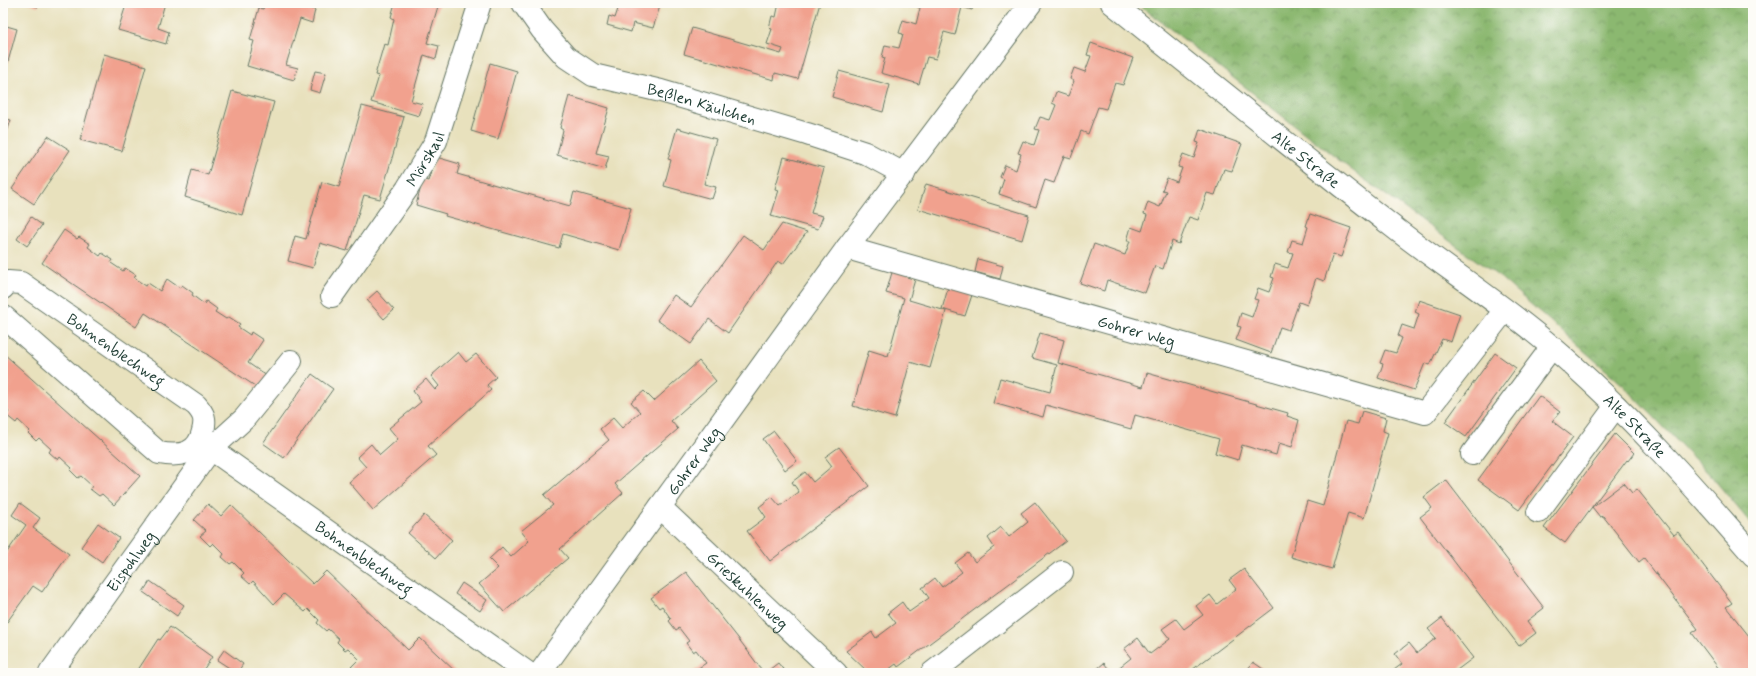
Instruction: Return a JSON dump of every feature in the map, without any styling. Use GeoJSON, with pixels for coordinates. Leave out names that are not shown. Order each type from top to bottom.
{"type":"FeatureCollection","features":[{"type":"Feature","properties":{"kind":"street","name":"Mörskaul"},"geometry":{"type":"LineString","coordinates":[[332,296],[407,188],[436,141],[480,3]]}},
{"type":"Feature","properties":{"kind":"street","name":"Beßlen Käulchen"},"geometry":{"type":"LineString","coordinates":[[523,3],[542,30],[566,57],[593,74],[661,91],[807,134],[865,153],[904,174]]}},
{"type":"Feature","properties":{"kind":"street","name":"Gohrer Weg"},"geometry":{"type":"LineString","coordinates":[[540,673],[848,248],[1032,3]]}},
{"type":"Feature","properties":{"kind":"street","name":"Alte Straße"},"geometry":{"type":"LineString","coordinates":[[1112,3],[1393,227],[1505,310],[1552,347],[1616,406],[1692,484],[1753,555]]}},
{"type":"Feature","properties":{"kind":"street","name":"Gohrer Weg"},"geometry":{"type":"LineString","coordinates":[[848,248],[1425,413],[1505,310]]}},
{"type":"Feature","properties":{"kind":"street","name":"Bohnenblechweg"},"geometry":{"type":"LineString","coordinates":[[3,288],[8,282],[21,283],[196,405],[204,413],[206,422],[206,446],[528,673]]}},
{"type":"Feature","properties":{"kind":"street"},"geometry":{"type":"LineString","coordinates":[[3,316],[159,453],[174,456],[206,446],[244,419],[291,361]]}},
{"type":"Feature","properties":{"kind":"street"},"geometry":{"type":"LineString","coordinates":[[1472,454],[1552,347]]}},
{"type":"Feature","properties":{"kind":"street"},"geometry":{"type":"LineString","coordinates":[[1538,512],[1616,406]]}},
{"type":"Feature","properties":{"kind":"street","name":"Eispohlweg"},"geometry":{"type":"LineString","coordinates":[[50,673],[206,446]]}},
{"type":"Feature","properties":{"kind":"street","name":"Grieskuhlenweg"},"geometry":{"type":"LineString","coordinates":[[660,507],[836,673]]}},
{"type":"Feature","properties":{"kind":"street"},"geometry":{"type":"LineString","coordinates":[[932,673],[1062,572]]}},
{"type":"Feature","properties":{"kind":"green space"},"geometry":{"type":"Polygon","coordinates":[[[1137,3],[1753,3],[1753,526],[1712,477],[1623,385],[1501,278],[1357,174],[1137,3]]]}},
{"type":"Feature","properties":{"kind":"building"},"geometry":{"type":"Polygon","coordinates":[[[27,3],[39,3],[38,7],[27,3]]]}},
{"type":"Feature","properties":{"kind":"building"},"geometry":{"type":"Polygon","coordinates":[[[123,3],[165,3],[158,28],[169,32],[166,44],[118,30],[126,5],[123,3]]]}},
{"type":"Feature","properties":{"kind":"building"},"geometry":{"type":"Polygon","coordinates":[[[265,3],[304,3],[303,6],[315,10],[312,23],[300,19],[286,65],[298,68],[294,80],[247,66],[254,41],[250,40],[259,8],[263,9],[265,3]]]}},
{"type":"Feature","properties":{"kind":"building"},"geometry":{"type":"Polygon","coordinates":[[[395,3],[439,3],[427,43],[439,46],[436,59],[424,55],[411,101],[423,104],[419,116],[371,102],[379,76],[375,75],[384,44],[388,45],[394,19],[391,17],[395,3]]]}},
{"type":"Feature","properties":{"kind":"building"},"geometry":{"type":"Polygon","coordinates":[[[620,3],[661,3],[653,28],[633,23],[631,32],[607,25],[609,16],[615,18],[620,3]]]}},
{"type":"Feature","properties":{"kind":"building"},"geometry":{"type":"Polygon","coordinates":[[[779,3],[820,3],[798,79],[775,73],[774,80],[684,54],[692,28],[781,54],[783,49],[767,44],[772,29],[769,28],[772,16],[776,17],[779,3]]]}},
{"type":"Feature","properties":{"kind":"building"},"geometry":{"type":"Polygon","coordinates":[[[918,3],[974,3],[972,10],[962,7],[955,35],[944,32],[936,59],[927,57],[919,84],[881,73],[885,58],[882,57],[885,45],[899,48],[903,34],[899,33],[903,20],[916,24],[920,8],[917,7],[918,3]]]}},
{"type":"Feature","properties":{"kind":"building"},"geometry":{"type":"Polygon","coordinates":[[[3,25],[17,29],[3,80],[3,25]]]}},
{"type":"Feature","properties":{"kind":"building"},"geometry":{"type":"Polygon","coordinates":[[[1091,43],[1133,58],[1123,85],[1115,83],[1106,109],[1098,107],[1088,134],[1081,131],[1071,158],[1064,156],[1054,183],[1045,180],[1036,207],[999,194],[1004,179],[1000,177],[1005,165],[1016,170],[1021,154],[1018,153],[1023,141],[1034,145],[1039,130],[1035,129],[1040,117],[1050,120],[1056,105],[1052,103],[1056,92],[1068,96],[1074,81],[1070,79],[1074,68],[1085,72],[1091,56],[1087,55],[1091,43]]]}},
{"type":"Feature","properties":{"kind":"building"},"geometry":{"type":"Polygon","coordinates":[[[104,54],[146,66],[122,151],[80,140],[104,54]]]}},
{"type":"Feature","properties":{"kind":"building"},"geometry":{"type":"Polygon","coordinates":[[[490,63],[517,71],[498,139],[471,131],[490,63]]]}},
{"type":"Feature","properties":{"kind":"building"},"geometry":{"type":"Polygon","coordinates":[[[315,71],[326,73],[320,93],[310,90],[315,71]]]}},
{"type":"Feature","properties":{"kind":"building"},"geometry":{"type":"Polygon","coordinates":[[[839,71],[890,85],[883,112],[832,97],[839,71]]]}},
{"type":"Feature","properties":{"kind":"building"},"geometry":{"type":"Polygon","coordinates":[[[232,91],[274,102],[242,215],[185,197],[192,170],[208,175],[232,91]]]}},
{"type":"Feature","properties":{"kind":"building"},"geometry":{"type":"Polygon","coordinates":[[[569,96],[609,108],[596,153],[609,156],[605,169],[557,155],[563,130],[560,128],[569,96]]]}},
{"type":"Feature","properties":{"kind":"building"},"geometry":{"type":"Polygon","coordinates":[[[362,106],[404,117],[380,199],[364,195],[347,251],[320,243],[313,268],[288,261],[295,236],[306,239],[322,182],[339,187],[362,106]]]}},
{"type":"Feature","properties":{"kind":"building"},"geometry":{"type":"Polygon","coordinates":[[[3,118],[11,120],[3,144],[3,118]]]}},
{"type":"Feature","properties":{"kind":"building"},"geometry":{"type":"Polygon","coordinates":[[[677,128],[716,139],[704,184],[716,187],[712,199],[664,186],[671,160],[668,159],[677,128]]]}},
{"type":"Feature","properties":{"kind":"building"},"geometry":{"type":"Polygon","coordinates":[[[1200,129],[1242,144],[1232,171],[1224,169],[1215,195],[1207,193],[1198,220],[1189,217],[1179,244],[1172,241],[1163,269],[1155,266],[1145,293],[1107,280],[1104,291],[1080,283],[1094,244],[1125,255],[1130,241],[1127,241],[1131,227],[1142,231],[1147,215],[1144,214],[1148,202],[1160,207],[1166,191],[1162,190],[1167,178],[1177,182],[1182,168],[1178,167],[1183,154],[1194,158],[1199,143],[1196,142],[1200,129]]]}},
{"type":"Feature","properties":{"kind":"building"},"geometry":{"type":"Polygon","coordinates":[[[48,136],[70,150],[34,204],[12,189],[48,136]]]}},
{"type":"Feature","properties":{"kind":"building"},"geometry":{"type":"Polygon","coordinates":[[[436,157],[460,164],[457,174],[570,206],[574,192],[631,208],[619,250],[563,234],[559,248],[445,216],[446,214],[416,205],[423,179],[428,181],[436,157]]]}},
{"type":"Feature","properties":{"kind":"building"},"geometry":{"type":"Polygon","coordinates":[[[784,157],[824,168],[811,213],[823,216],[818,229],[771,216],[779,190],[775,189],[784,157]]]}},
{"type":"Feature","properties":{"kind":"building"},"geometry":{"type":"Polygon","coordinates":[[[926,184],[1029,215],[1022,240],[918,209],[926,184]]]}},
{"type":"Feature","properties":{"kind":"building"},"geometry":{"type":"Polygon","coordinates":[[[1310,214],[1351,228],[1341,257],[1333,254],[1324,281],[1316,278],[1307,305],[1299,302],[1289,330],[1280,327],[1271,353],[1236,340],[1241,327],[1237,326],[1241,313],[1252,317],[1258,300],[1254,299],[1258,288],[1269,292],[1274,278],[1271,277],[1275,264],[1288,268],[1293,253],[1288,252],[1292,240],[1303,243],[1310,214]]]}},
{"type":"Feature","properties":{"kind":"building"},"geometry":{"type":"Polygon","coordinates":[[[31,217],[42,225],[27,246],[17,239],[31,217]]]}},
{"type":"Feature","properties":{"kind":"building"},"geometry":{"type":"Polygon","coordinates":[[[782,224],[807,232],[783,264],[778,261],[728,333],[709,319],[691,344],[657,320],[674,295],[691,307],[743,235],[764,250],[782,224]]]}},
{"type":"Feature","properties":{"kind":"building"},"geometry":{"type":"Polygon","coordinates":[[[64,230],[77,239],[79,237],[90,244],[88,247],[100,256],[102,253],[113,260],[111,263],[123,271],[125,268],[136,275],[134,278],[146,286],[148,283],[160,291],[167,279],[180,288],[182,285],[204,304],[206,301],[217,309],[215,312],[226,319],[229,317],[240,324],[238,327],[250,335],[251,332],[263,340],[248,363],[267,376],[258,388],[145,313],[136,327],[42,263],[64,230]]]}},
{"type":"Feature","properties":{"kind":"building"},"geometry":{"type":"Polygon","coordinates":[[[978,259],[1003,266],[1000,279],[975,272],[978,259]]]}},
{"type":"Feature","properties":{"kind":"building"},"geometry":{"type":"Polygon","coordinates":[[[893,269],[916,276],[909,300],[946,311],[930,368],[910,362],[895,418],[853,406],[869,350],[888,356],[904,298],[886,293],[893,269]]]}},
{"type":"Feature","properties":{"kind":"building"},"geometry":{"type":"Polygon","coordinates":[[[949,285],[973,292],[965,316],[942,309],[949,285]]]}},
{"type":"Feature","properties":{"kind":"building"},"geometry":{"type":"Polygon","coordinates":[[[377,291],[394,310],[384,319],[367,300],[377,291]]]}},
{"type":"Feature","properties":{"kind":"building"},"geometry":{"type":"Polygon","coordinates":[[[1419,300],[1460,314],[1451,342],[1442,339],[1430,365],[1425,363],[1414,390],[1378,378],[1383,364],[1380,363],[1385,350],[1396,353],[1402,338],[1398,336],[1402,325],[1414,329],[1419,314],[1415,312],[1419,300]]]}},
{"type":"Feature","properties":{"kind":"building"},"geometry":{"type":"Polygon","coordinates":[[[1040,333],[1064,340],[1058,363],[1143,387],[1147,373],[1288,413],[1287,416],[1299,420],[1292,447],[1279,443],[1276,455],[1242,445],[1238,460],[1215,453],[1219,439],[1135,415],[1131,429],[1046,405],[1043,417],[993,403],[1000,378],[1050,392],[1057,365],[1032,358],[1040,333]]]}},
{"type":"Feature","properties":{"kind":"building"},"geometry":{"type":"Polygon","coordinates":[[[458,352],[466,362],[476,354],[496,377],[487,385],[491,390],[428,446],[436,455],[373,510],[349,482],[366,467],[357,457],[371,444],[380,455],[398,439],[389,428],[421,402],[413,391],[426,379],[435,390],[439,386],[431,376],[458,352]]]}},
{"type":"Feature","properties":{"kind":"building"},"geometry":{"type":"Polygon","coordinates":[[[3,353],[140,476],[114,505],[102,494],[99,496],[90,489],[92,486],[81,476],[78,478],[70,470],[72,468],[60,457],[58,460],[49,452],[51,449],[39,438],[36,441],[28,433],[30,431],[18,420],[16,423],[6,415],[9,412],[3,407],[3,353]]]}},
{"type":"Feature","properties":{"kind":"building"},"geometry":{"type":"Polygon","coordinates":[[[1495,353],[1516,368],[1466,437],[1445,422],[1495,353]]]}},
{"type":"Feature","properties":{"kind":"building"},"geometry":{"type":"Polygon","coordinates":[[[699,361],[716,381],[671,421],[678,429],[615,484],[623,493],[560,549],[568,558],[504,612],[479,584],[498,568],[489,559],[502,547],[511,557],[529,541],[521,531],[553,505],[544,495],[609,440],[600,429],[613,418],[622,428],[640,412],[631,402],[644,391],[654,401],[699,361]]]}},
{"type":"Feature","properties":{"kind":"building"},"geometry":{"type":"Polygon","coordinates":[[[312,374],[333,389],[284,458],[263,443],[312,374]]]}},
{"type":"Feature","properties":{"kind":"building"},"geometry":{"type":"Polygon","coordinates":[[[1539,396],[1560,412],[1552,421],[1573,437],[1519,510],[1478,480],[1539,396]]]}},
{"type":"Feature","properties":{"kind":"building"},"geometry":{"type":"Polygon","coordinates":[[[1362,411],[1386,418],[1383,431],[1388,433],[1364,518],[1348,513],[1332,569],[1291,557],[1307,501],[1323,506],[1346,421],[1358,424],[1362,411]]]}},
{"type":"Feature","properties":{"kind":"building"},"geometry":{"type":"Polygon","coordinates":[[[774,431],[797,461],[785,470],[763,439],[774,431]]]}},
{"type":"Feature","properties":{"kind":"building"},"geometry":{"type":"Polygon","coordinates":[[[1615,434],[1634,453],[1628,461],[1627,460],[1565,543],[1544,528],[1615,434]]]}},
{"type":"Feature","properties":{"kind":"building"},"geometry":{"type":"Polygon","coordinates":[[[839,447],[869,486],[770,561],[747,531],[766,517],[759,507],[772,497],[780,506],[799,492],[792,482],[805,472],[813,482],[832,466],[825,457],[839,447]]]}},
{"type":"Feature","properties":{"kind":"building"},"geometry":{"type":"Polygon","coordinates":[[[1446,480],[1544,608],[1527,621],[1536,633],[1519,646],[1420,517],[1432,508],[1424,497],[1446,480]]]}},
{"type":"Feature","properties":{"kind":"building"},"geometry":{"type":"Polygon","coordinates":[[[1624,483],[1632,493],[1637,489],[1674,535],[1678,532],[1732,603],[1726,607],[1753,641],[1753,673],[1722,673],[1692,633],[1698,629],[1644,558],[1639,562],[1603,516],[1600,517],[1592,507],[1624,483]]]}},
{"type":"Feature","properties":{"kind":"building"},"geometry":{"type":"Polygon","coordinates":[[[1035,502],[1066,541],[898,667],[896,664],[884,673],[869,673],[846,651],[872,632],[876,638],[896,623],[888,613],[902,602],[909,612],[929,598],[922,588],[935,578],[942,587],[962,572],[955,563],[968,553],[975,562],[994,547],[988,538],[1001,527],[1009,537],[1028,522],[1021,513],[1035,502]]]}},
{"type":"Feature","properties":{"kind":"building"},"geometry":{"type":"Polygon","coordinates":[[[20,503],[40,518],[33,528],[69,554],[42,592],[33,586],[7,622],[3,619],[3,558],[26,525],[12,515],[20,503]]]}},
{"type":"Feature","properties":{"kind":"building"},"geometry":{"type":"Polygon","coordinates":[[[208,504],[221,516],[231,505],[313,584],[326,571],[408,650],[420,638],[457,673],[394,673],[390,669],[386,673],[358,673],[351,667],[359,659],[348,648],[345,650],[337,642],[339,639],[328,629],[326,631],[317,623],[319,620],[308,609],[305,612],[284,594],[274,604],[253,581],[250,584],[241,576],[244,573],[233,562],[230,564],[222,557],[224,554],[213,543],[210,546],[200,536],[206,531],[194,520],[208,504]]]}},
{"type":"Feature","properties":{"kind":"building"},"geometry":{"type":"Polygon","coordinates":[[[424,515],[452,540],[436,558],[408,533],[424,515]]]}},
{"type":"Feature","properties":{"kind":"building"},"geometry":{"type":"Polygon","coordinates":[[[98,523],[119,538],[102,562],[81,547],[98,523]]]}},
{"type":"Feature","properties":{"kind":"building"},"geometry":{"type":"Polygon","coordinates":[[[1244,569],[1274,608],[1188,673],[1112,673],[1131,658],[1124,649],[1138,638],[1150,654],[1170,639],[1162,629],[1176,619],[1184,629],[1203,615],[1196,606],[1210,595],[1217,604],[1236,589],[1229,580],[1244,569]]]}},
{"type":"Feature","properties":{"kind":"building"},"geometry":{"type":"Polygon","coordinates":[[[686,572],[764,673],[691,673],[706,663],[696,650],[693,652],[686,643],[689,641],[679,628],[676,630],[669,621],[671,619],[662,606],[659,608],[651,598],[686,572]]]}},
{"type":"Feature","properties":{"kind":"building"},"geometry":{"type":"Polygon","coordinates":[[[150,581],[184,605],[177,616],[143,592],[150,581]]]}},
{"type":"Feature","properties":{"kind":"building"},"geometry":{"type":"Polygon","coordinates":[[[462,583],[487,600],[480,611],[455,594],[462,583]]]}},
{"type":"Feature","properties":{"kind":"building"},"geometry":{"type":"Polygon","coordinates":[[[1442,618],[1473,658],[1453,673],[1390,673],[1402,664],[1395,654],[1409,643],[1417,653],[1436,638],[1428,629],[1442,618]]]}},
{"type":"Feature","properties":{"kind":"building"},"geometry":{"type":"Polygon","coordinates":[[[170,627],[212,657],[201,673],[136,673],[158,639],[160,640],[170,627]]]}},
{"type":"Feature","properties":{"kind":"building"},"geometry":{"type":"Polygon","coordinates":[[[224,650],[243,664],[237,673],[217,660],[224,650]]]}},
{"type":"Feature","properties":{"kind":"building"},"geometry":{"type":"Polygon","coordinates":[[[1253,662],[1266,671],[1269,673],[1245,673],[1253,662]]]}},
{"type":"Feature","properties":{"kind":"building"},"geometry":{"type":"Polygon","coordinates":[[[778,663],[786,673],[765,673],[778,663]]]}},
{"type":"Feature","properties":{"kind":"building"},"geometry":{"type":"Polygon","coordinates":[[[1104,663],[1112,673],[1092,673],[1104,663]]]}}]}
